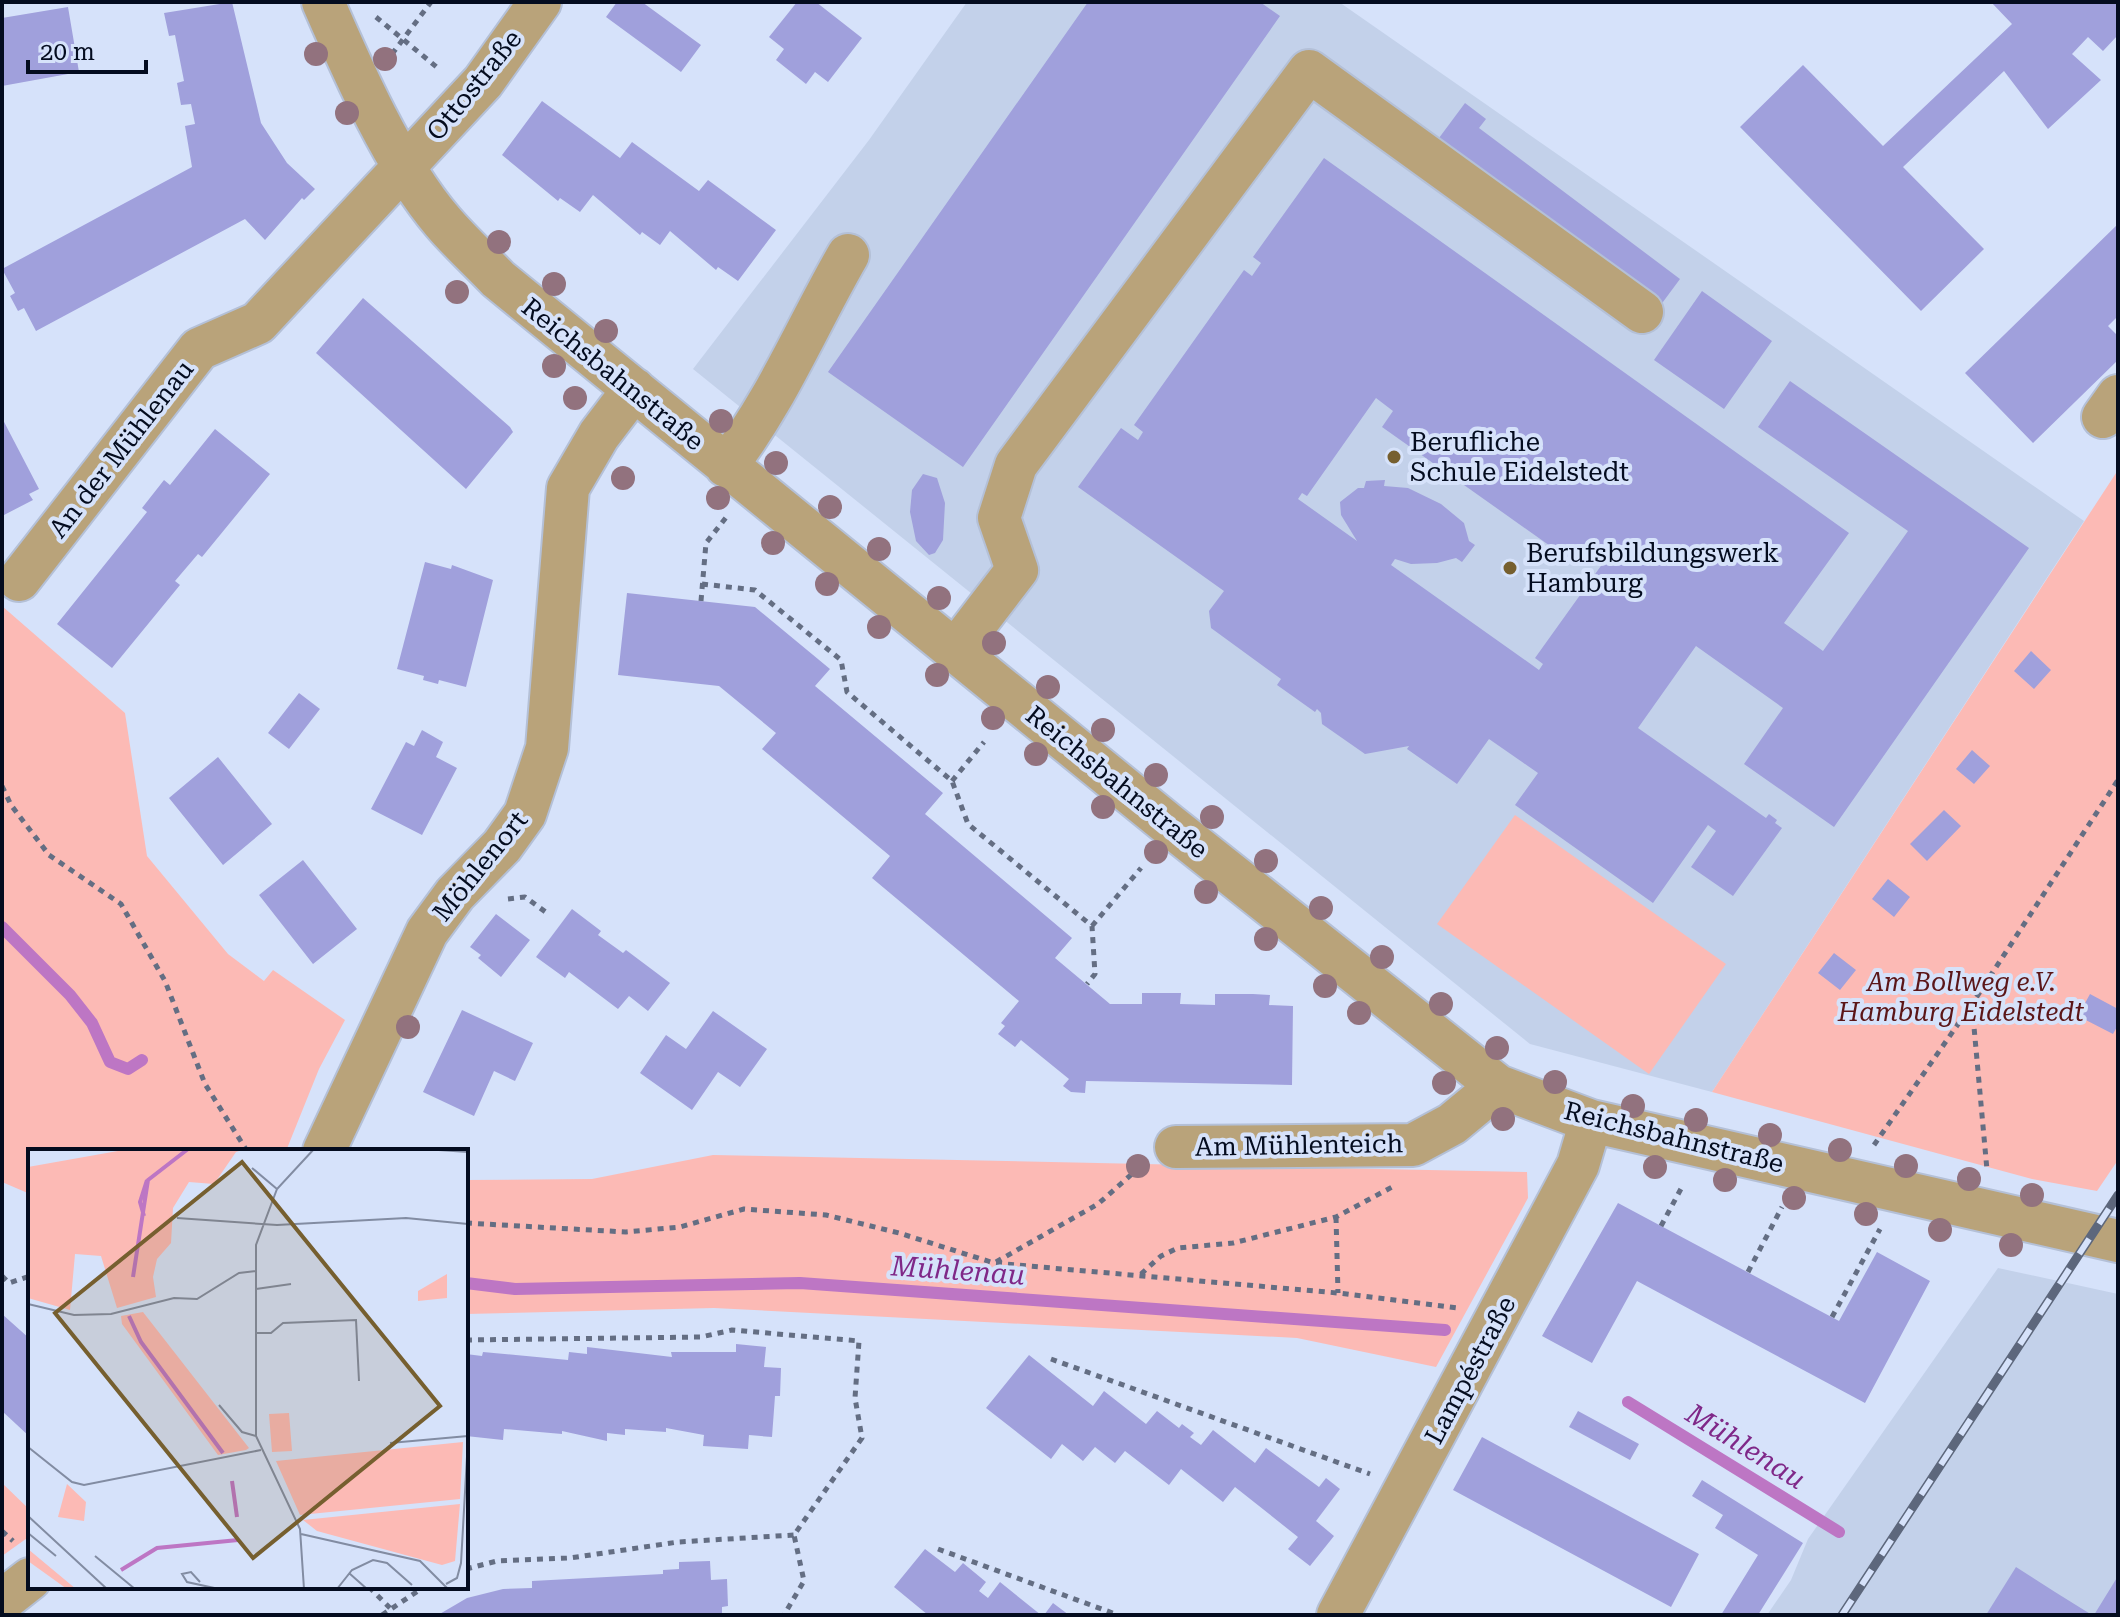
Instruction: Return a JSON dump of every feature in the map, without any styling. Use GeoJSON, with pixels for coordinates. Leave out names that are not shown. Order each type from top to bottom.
{"type":"FeatureCollection","features":[{"type":"Feature","properties":{"kind":"street","name":"Reichsbahnstraße"},"geometry":{"type":"LineString","coordinates":[[323,2],[344,51],[405,166],[441,221],[498,279],[955,651],[1498,1086],[1591,1121],[2118,1241]]}},
{"type":"Feature","properties":{"kind":"street","name":"Ottostraße"},"geometry":{"type":"LineString","coordinates":[[405,166],[483,82],[540,2]]}},
{"type":"Feature","properties":{"kind":"street"},"geometry":{"type":"LineString","coordinates":[[955,651],[1017,570],[999,518],[1016,465],[1309,71],[1642,312]]}},
{"type":"Feature","properties":{"kind":"street","name":"An der Mühlenau"},"geometry":{"type":"LineString","coordinates":[[19,580],[199,349],[258,323],[405,166]]}},
{"type":"Feature","properties":{"kind":"street"},"geometry":{"type":"LineString","coordinates":[[726,466],[769,407],[810,320],[848,255]]}},
{"type":"Feature","properties":{"kind":"street","name":"Möhlenort"},"geometry":{"type":"LineString","coordinates":[[325,1149],[427,932],[455,894],[502,846],[525,814],[537,786],[547,748],[568,488],[599,435],[634,389]]}},
{"type":"Feature","properties":{"kind":"street","name":"Am Mühlenteich"},"geometry":{"type":"LineString","coordinates":[[1176,1147],[1413,1145],[1452,1124],[1498,1086]]}},
{"type":"Feature","properties":{"kind":"street","name":"Lampéstraße"},"geometry":{"type":"LineString","coordinates":[[1338,1615],[1578,1165],[1591,1121]]}},
{"type":"Feature","properties":{"kind":"street"},"geometry":{"type":"LineString","coordinates":[[2,1601],[28,1581]]}},
{"type":"Feature","properties":{"kind":"path"},"geometry":{"type":"LineString","coordinates":[[388,58],[431,2]]}},
{"type":"Feature","properties":{"kind":"path"},"geometry":{"type":"LineString","coordinates":[[367,10],[446,75]]}},
{"type":"Feature","properties":{"kind":"path"},"geometry":{"type":"LineString","coordinates":[[701,601],[706,543],[718,528]]}},
{"type":"Feature","properties":{"kind":"path"},"geometry":{"type":"LineString","coordinates":[[702,584],[755,590],[841,660],[847,692],[952,781],[968,824],[1092,926]]}},
{"type":"Feature","properties":{"kind":"path"},"geometry":{"type":"LineString","coordinates":[[952,781],[984,742]]}},
{"type":"Feature","properties":{"kind":"path"},"geometry":{"type":"LineString","coordinates":[[1872,1148],[1972,1004],[2118,780]]}},
{"type":"Feature","properties":{"kind":"path"},"geometry":{"type":"LineString","coordinates":[[2,786],[11,805],[49,855],[121,904],[165,981],[205,1084],[246,1149]]}},
{"type":"Feature","properties":{"kind":"path"},"geometry":{"type":"LineString","coordinates":[[1087,984],[1095,974],[1092,926],[1141,868]]}},
{"type":"Feature","properties":{"kind":"path"},"geometry":{"type":"LineString","coordinates":[[1972,1004],[1988,1178]]}},
{"type":"Feature","properties":{"kind":"path"},"geometry":{"type":"LineString","coordinates":[[1140,1274],[1161,1256],[1178,1248],[1233,1243],[1336,1217],[1393,1189],[1413,1145]]}},
{"type":"Feature","properties":{"kind":"path"},"geometry":{"type":"LineString","coordinates":[[994,1263],[1098,1204],[1154,1154],[1176,1147]]}},
{"type":"Feature","properties":{"kind":"path"},"geometry":{"type":"LineString","coordinates":[[1661,1226],[1684,1184]]}},
{"type":"Feature","properties":{"kind":"path"},"geometry":{"type":"LineString","coordinates":[[1748,1272],[1782,1207]]}},
{"type":"Feature","properties":{"kind":"path"},"geometry":{"type":"LineString","coordinates":[[468,1223],[626,1232],[680,1227],[744,1209],[826,1215],[899,1233],[994,1263],[1338,1293],[1458,1309]]}},
{"type":"Feature","properties":{"kind":"path"},"geometry":{"type":"LineString","coordinates":[[1336,1217],[1338,1293]]}},
{"type":"Feature","properties":{"kind":"path"},"geometry":{"type":"LineString","coordinates":[[1832,1317],[1880,1229]]}},
{"type":"Feature","properties":{"kind":"path"},"geometry":{"type":"LineString","coordinates":[[1859,1267],[1866,1271]]}},
{"type":"Feature","properties":{"kind":"path"},"geometry":{"type":"LineString","coordinates":[[2,1276],[9,1283],[28,1277]]}},
{"type":"Feature","properties":{"kind":"path"},"geometry":{"type":"LineString","coordinates":[[468,1340],[701,1337],[732,1330],[859,1341],[855,1398],[862,1438],[794,1535],[804,1581],[784,1615]]}},
{"type":"Feature","properties":{"kind":"path"},"geometry":{"type":"LineString","coordinates":[[1051,1359],[1382,1478]]}},
{"type":"Feature","properties":{"kind":"path"},"geometry":{"type":"LineString","coordinates":[[468,1568],[497,1561],[570,1558],[678,1542],[794,1535]]}},
{"type":"Feature","properties":{"kind":"path"},"geometry":{"type":"LineString","coordinates":[[938,1549],[1118,1615]]}},
{"type":"Feature","properties":{"kind":"path"},"geometry":{"type":"LineString","coordinates":[[371,1589],[390,1608]]}},
{"type":"Feature","properties":{"kind":"path"},"geometry":{"type":"LineString","coordinates":[[382,1615],[421,1589]]}},
{"type":"Feature","properties":{"kind":"shaded area"},"geometry":{"type":"Polygon","coordinates":[[[967,2],[1339,2],[2084,521],[1712,1092],[1530,1044],[693,369],[869,140],[967,2]]]}},
{"type":"Feature","properties":{"kind":"shaded area"},"geometry":{"type":"Polygon","coordinates":[[[1998,1268],[2118,1294],[2118,1615],[1767,1615],[1791,1580],[1808,1539],[1998,1268]]]}},
{"type":"Feature","properties":{"kind":"green space","name":"Am Bollweg e.V. Hamburg Eidelstedt"},"geometry":{"type":"Polygon","coordinates":[[[2118,470],[2118,1160],[2097,1191],[2032,1179],[1712,1092],[2118,470]]]}},
{"type":"Feature","properties":{"kind":"green space"},"geometry":{"type":"Polygon","coordinates":[[[2,606],[125,713],[147,856],[228,954],[264,981],[273,970],[345,1020],[319,1069],[287,1149],[28,1149],[28,1193],[2,1182],[2,606]]]}},
{"type":"Feature","properties":{"kind":"green space"},"geometry":{"type":"Polygon","coordinates":[[[1515,815],[1726,964],[1649,1074],[1437,924],[1515,815]]]}},
{"type":"Feature","properties":{"kind":"green space"},"geometry":{"type":"Polygon","coordinates":[[[713,1155],[1527,1172],[1528,1198],[1436,1367],[1297,1338],[714,1308],[468,1314],[468,1180],[592,1179],[713,1155]]]}},
{"type":"Feature","properties":{"kind":"green space"},"geometry":{"type":"Polygon","coordinates":[[[2,1483],[28,1508],[28,1537],[2,1556],[2,1483]]]}},
{"type":"Feature","properties":{"kind":"building"},"geometry":{"type":"Polygon","coordinates":[[[232,2],[261,123],[287,163],[315,189],[304,200],[302,198],[265,240],[245,219],[36,331],[24,308],[18,311],[10,296],[15,293],[2,269],[192,167],[185,126],[195,124],[191,104],[181,105],[177,83],[184,81],[175,35],[169,36],[164,13],[232,2]]]}},
{"type":"Feature","properties":{"kind":"building"},"geometry":{"type":"Polygon","coordinates":[[[617,2],[642,2],[701,45],[681,72],[606,17],[617,2]]]}},
{"type":"Feature","properties":{"kind":"building"},"geometry":{"type":"Polygon","coordinates":[[[797,2],[816,2],[862,38],[828,82],[815,72],[806,84],[776,60],[784,49],[769,37],[797,2]]]}},
{"type":"Feature","properties":{"kind":"building"},"geometry":{"type":"Polygon","coordinates":[[[1088,2],[1260,2],[1280,16],[963,467],[828,372],[1088,2]]]}},
{"type":"Feature","properties":{"kind":"building"},"geometry":{"type":"Polygon","coordinates":[[[1991,2],[2118,2],[2118,35],[2103,51],[2088,37],[2072,54],[2101,80],[2048,129],[2004,71],[1903,167],[1984,249],[1921,311],[1740,127],[1803,65],[1883,146],[2012,24],[1991,2]]]}},
{"type":"Feature","properties":{"kind":"building"},"geometry":{"type":"Polygon","coordinates":[[[68,7],[79,72],[2,86],[2,18],[68,7]]]}},
{"type":"Feature","properties":{"kind":"building"},"geometry":{"type":"Polygon","coordinates":[[[542,101],[620,158],[632,142],[699,191],[708,180],[776,230],[738,281],[718,267],[716,270],[670,231],[660,245],[642,232],[640,235],[593,195],[580,212],[560,198],[558,201],[502,155],[542,101]]]}},
{"type":"Feature","properties":{"kind":"building"},"geometry":{"type":"Polygon","coordinates":[[[1465,103],[1486,119],[1479,128],[1680,279],[1657,310],[1457,158],[1460,153],[1439,138],[1465,103]]]}},
{"type":"Feature","properties":{"kind":"building"},"geometry":{"type":"Polygon","coordinates":[[[1324,158],[1849,533],[1784,623],[1823,651],[1908,531],[1758,427],[1790,381],[2029,548],[1834,827],[1744,764],[1783,708],[1696,646],[1638,728],[1766,818],[1769,814],[1782,828],[1733,896],[1691,867],[1716,831],[1708,825],[1653,903],[1515,805],[1538,773],[1489,739],[1457,784],[1407,749],[1409,746],[1365,754],[1322,724],[1321,713],[1317,709],[1315,712],[1277,685],[1281,679],[1211,628],[1209,611],[1224,591],[1078,487],[1121,428],[1138,440],[1143,432],[1134,425],[1244,270],[1252,276],[1261,263],[1253,257],[1324,158]],[[1376,398],[1307,496],[1302,493],[1298,499],[1357,541],[1341,515],[1340,502],[1358,488],[1364,488],[1366,481],[1385,480],[1384,486],[1408,488],[1441,504],[1464,523],[1469,541],[1475,545],[1462,562],[1456,558],[1437,563],[1411,564],[1395,559],[1391,565],[1539,670],[1543,664],[1535,658],[1603,563],[1588,552],[1577,565],[1382,427],[1393,411],[1376,398]]]}},
{"type":"Feature","properties":{"kind":"building"},"geometry":{"type":"Polygon","coordinates":[[[2118,224],[2118,316],[2108,326],[2118,336],[2118,360],[2033,443],[1965,373],[2118,224]]]}},
{"type":"Feature","properties":{"kind":"building"},"geometry":{"type":"Polygon","coordinates":[[[1702,291],[1772,341],[1724,409],[1654,360],[1702,291]]]}},
{"type":"Feature","properties":{"kind":"building"},"geometry":{"type":"Polygon","coordinates":[[[363,298],[513,432],[466,489],[316,353],[363,298]]]}},
{"type":"Feature","properties":{"kind":"building"},"geometry":{"type":"Polygon","coordinates":[[[2,418],[39,489],[29,494],[33,500],[4,515],[2,418]]]}},
{"type":"Feature","properties":{"kind":"building"},"geometry":{"type":"Polygon","coordinates":[[[215,429],[270,474],[202,557],[198,554],[175,581],[180,585],[112,668],[57,624],[147,512],[142,508],[164,480],[170,485],[215,429]]]}},
{"type":"Feature","properties":{"kind":"building"},"geometry":{"type":"Polygon","coordinates":[[[923,474],[937,478],[945,503],[943,540],[935,553],[929,555],[916,541],[910,512],[912,490],[923,474]]]}},
{"type":"Feature","properties":{"kind":"building"},"geometry":{"type":"Polygon","coordinates":[[[425,562],[451,569],[452,565],[493,580],[466,687],[439,680],[438,684],[423,680],[424,676],[397,669],[425,562]]]}},
{"type":"Feature","properties":{"kind":"building"},"geometry":{"type":"Polygon","coordinates":[[[627,593],[755,607],[830,669],[815,686],[943,793],[925,814],[1072,938],[1055,958],[1110,1004],[1142,1004],[1142,993],[1181,993],[1180,1004],[1215,1005],[1215,994],[1253,994],[1270,995],[1269,1005],[1293,1006],[1292,1085],[1086,1081],[1085,1093],[1071,1092],[1063,1086],[1069,1079],[1021,1040],[1015,1047],[998,1034],[1005,1026],[1001,1023],[1019,1001],[872,878],[890,856],[762,749],[776,733],[719,686],[618,675],[627,593]]]}},
{"type":"Feature","properties":{"kind":"building"},"geometry":{"type":"Polygon","coordinates":[[[2031,651],[2051,670],[2034,689],[2014,671],[2031,651]]]}},
{"type":"Feature","properties":{"kind":"building"},"geometry":{"type":"Polygon","coordinates":[[[299,693],[320,709],[289,749],[268,733],[299,693]]]}},
{"type":"Feature","properties":{"kind":"building"},"geometry":{"type":"Polygon","coordinates":[[[422,730],[443,742],[436,757],[457,768],[422,835],[371,809],[406,742],[414,746],[422,730]]]}},
{"type":"Feature","properties":{"kind":"building"},"geometry":{"type":"Polygon","coordinates":[[[1972,750],[1990,766],[1974,784],[1956,769],[1972,750]]]}},
{"type":"Feature","properties":{"kind":"building"},"geometry":{"type":"Polygon","coordinates":[[[218,757],[272,824],[223,865],[169,798],[218,757]]]}},
{"type":"Feature","properties":{"kind":"building"},"geometry":{"type":"Polygon","coordinates":[[[1944,810],[1961,826],[1927,861],[1910,844],[1944,810]]]}},
{"type":"Feature","properties":{"kind":"building"},"geometry":{"type":"Polygon","coordinates":[[[303,860],[357,929],[313,964],[259,895],[303,860]]]}},
{"type":"Feature","properties":{"kind":"building"},"geometry":{"type":"Polygon","coordinates":[[[1888,879],[1910,897],[1894,917],[1872,899],[1888,879]]]}},
{"type":"Feature","properties":{"kind":"building"},"geometry":{"type":"Polygon","coordinates":[[[572,909],[601,931],[598,935],[623,953],[626,950],[670,983],[648,1011],[629,996],[618,1009],[569,972],[565,978],[536,957],[572,909]]]}},
{"type":"Feature","properties":{"kind":"building"},"geometry":{"type":"Polygon","coordinates":[[[496,914],[530,940],[501,977],[470,947],[496,914]]]}},
{"type":"Feature","properties":{"kind":"building"},"geometry":{"type":"Polygon","coordinates":[[[1834,953],[1856,970],[1840,990],[1818,973],[1834,953]]]}},
{"type":"Feature","properties":{"kind":"building"},"geometry":{"type":"Polygon","coordinates":[[[2090,994],[2118,1009],[2118,1025],[2113,1034],[2078,1016],[2090,994]]]}},
{"type":"Feature","properties":{"kind":"building"},"geometry":{"type":"Polygon","coordinates":[[[462,1010],[533,1043],[515,1081],[494,1071],[474,1116],[423,1092],[462,1010]]]}},
{"type":"Feature","properties":{"kind":"building"},"geometry":{"type":"Polygon","coordinates":[[[713,1011],[767,1049],[740,1087],[718,1072],[692,1110],[640,1073],[666,1035],[686,1049],[713,1011]]]}},
{"type":"Feature","properties":{"kind":"building"},"geometry":{"type":"Polygon","coordinates":[[[1618,1203],[1839,1321],[1877,1252],[1930,1281],[1865,1403],[1637,1281],[1592,1363],[1542,1336],[1618,1203]]]}},
{"type":"Feature","properties":{"kind":"building"},"geometry":{"type":"Polygon","coordinates":[[[2,1314],[28,1337],[28,1435],[2,1411],[2,1314]]]}},
{"type":"Feature","properties":{"kind":"building"},"geometry":{"type":"Polygon","coordinates":[[[736,1344],[766,1347],[764,1367],[781,1368],[780,1396],[775,1396],[772,1437],[749,1435],[748,1449],[703,1446],[704,1435],[666,1428],[666,1432],[625,1429],[625,1435],[607,1433],[607,1441],[562,1431],[562,1434],[504,1429],[503,1440],[468,1436],[468,1354],[482,1356],[483,1352],[568,1360],[569,1352],[587,1354],[587,1347],[672,1357],[671,1352],[736,1352],[736,1344]]]}},
{"type":"Feature","properties":{"kind":"building"},"geometry":{"type":"Polygon","coordinates":[[[1029,1355],[1093,1406],[1104,1391],[1146,1424],[1157,1411],[1179,1428],[1182,1424],[1194,1433],[1190,1437],[1201,1445],[1213,1430],[1255,1463],[1266,1448],[1319,1487],[1326,1478],[1340,1489],[1316,1521],[1334,1536],[1310,1566],[1288,1549],[1298,1537],[1235,1487],[1223,1502],[1181,1469],[1169,1485],[1125,1451],[1115,1463],[1095,1447],[1083,1461],[1062,1444],[1051,1459],[986,1408],[1029,1355]]]}},
{"type":"Feature","properties":{"kind":"building"},"geometry":{"type":"Polygon","coordinates":[[[1578,1411],[1639,1444],[1630,1460],[1569,1427],[1578,1411]]]}},
{"type":"Feature","properties":{"kind":"building"},"geometry":{"type":"Polygon","coordinates":[[[1482,1437],[1699,1554],[1671,1607],[1453,1490],[1482,1437]]]}},
{"type":"Feature","properties":{"kind":"building"},"geometry":{"type":"Polygon","coordinates":[[[1702,1480],[1803,1543],[1758,1615],[1721,1615],[1758,1555],[1715,1528],[1723,1515],[1692,1496],[1702,1480]]]}},
{"type":"Feature","properties":{"kind":"building"},"geometry":{"type":"Polygon","coordinates":[[[925,1549],[955,1572],[963,1563],[986,1582],[979,1591],[988,1598],[1000,1582],[1041,1615],[928,1615],[894,1587],[925,1549]]]}},
{"type":"Feature","properties":{"kind":"building"},"geometry":{"type":"Polygon","coordinates":[[[710,1561],[711,1580],[727,1579],[728,1606],[722,1607],[722,1615],[438,1615],[467,1598],[503,1589],[532,1588],[532,1581],[663,1574],[663,1570],[679,1569],[679,1562],[710,1561]]]}},
{"type":"Feature","properties":{"kind":"building"},"geometry":{"type":"Polygon","coordinates":[[[2016,1567],[2055,1592],[2092,1615],[1986,1615],[2016,1567]]]}},
{"type":"Feature","properties":{"kind":"building"},"geometry":{"type":"Polygon","coordinates":[[[2118,1576],[2118,1615],[2094,1615],[2118,1576]]]}},
{"type":"Feature","properties":{"kind":"building"},"geometry":{"type":"Polygon","coordinates":[[[1053,1603],[1069,1615],[1044,1615],[1053,1603]]]}},
{"type":"Feature","properties":{"kind":"waterway","name":"Mühlenau"},"geometry":{"type":"LineString","coordinates":[[2,927],[70,995],[92,1023],[110,1062],[128,1069],[142,1060]]}},
{"type":"Feature","properties":{"kind":"waterway","name":"Mühlenau"},"geometry":{"type":"LineString","coordinates":[[468,1283],[515,1289],[800,1283],[1445,1330]]}},
{"type":"Feature","properties":{"kind":"waterway","name":"Mühlenau"},"geometry":{"type":"LineString","coordinates":[[1628,1402],[1839,1532]]}},
{"type":"Feature","properties":{"kind":"railway"},"geometry":{"type":"LineString","coordinates":[[1842,1615],[2118,1195]]}},
{"type":"Feature","properties":{"kind":"place","name":"Berufliche Schule Eidelstedt"},"geometry":{"type":"Point","coordinates":[1394,457]}},
{"type":"Feature","properties":{"kind":"place","name":"Berufsbildungswerk Hamburg"},"geometry":{"type":"Point","coordinates":[1510,568]}}]}
